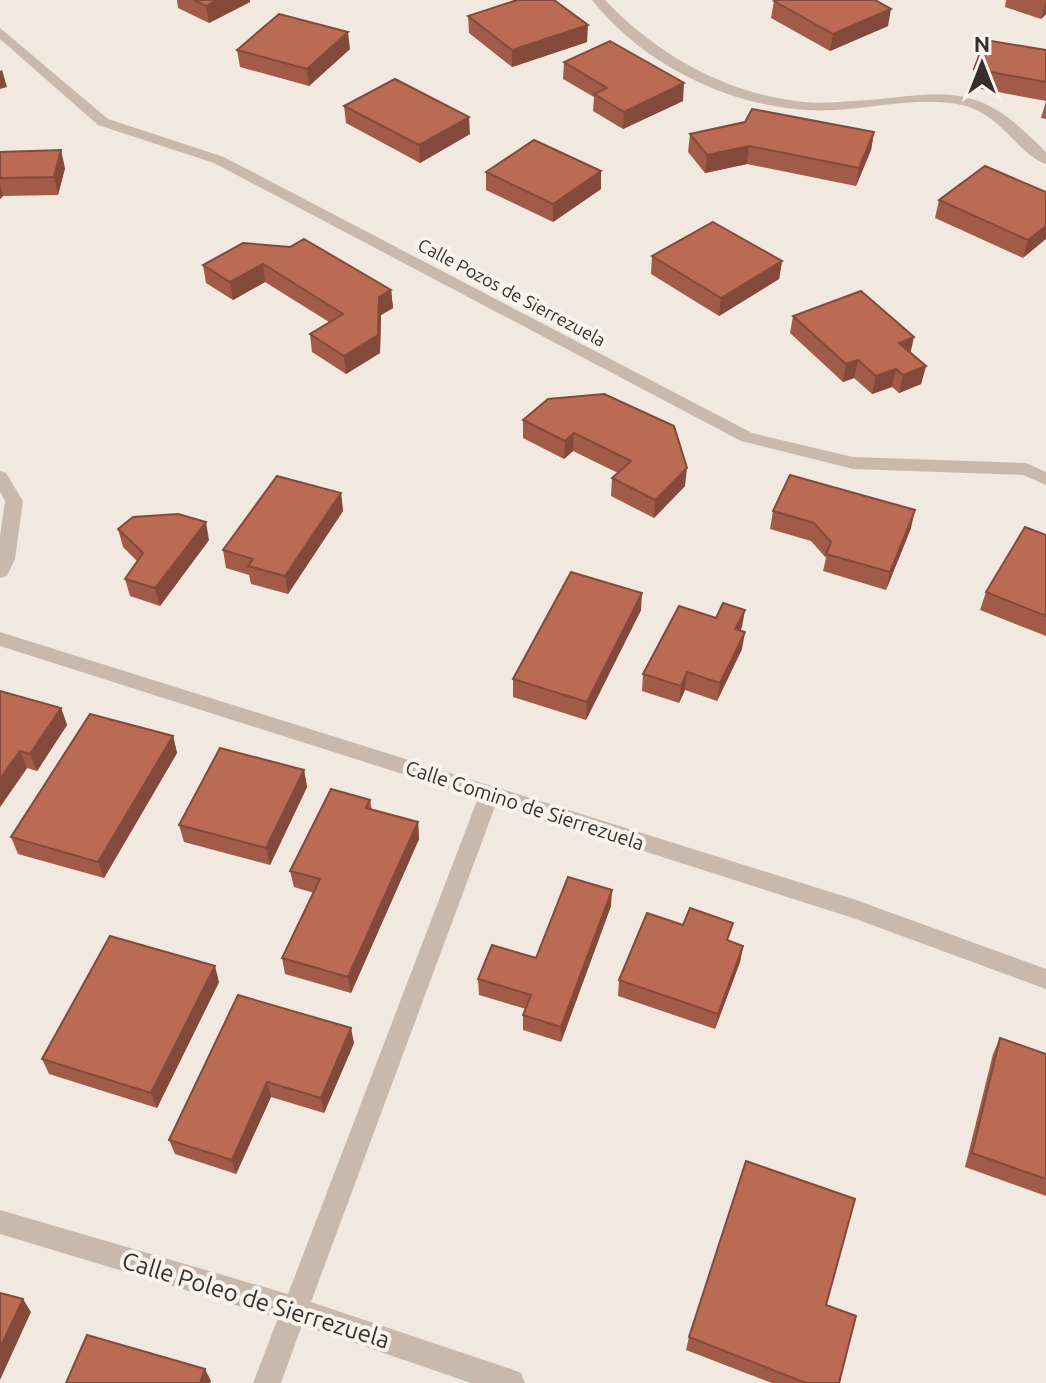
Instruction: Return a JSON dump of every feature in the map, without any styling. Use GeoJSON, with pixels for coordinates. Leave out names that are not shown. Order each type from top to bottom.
{"type":"FeatureCollection","features":[{"type":"Feature","properties":{"kind":"street"},"geometry":{"type":"LineString","coordinates":[[598,0],[618,24],[670,61],[726,88],[798,106],[932,98],[978,105],[1012,128],[1046,160]]}},
{"type":"Feature","properties":{"kind":"street","name":"Calle Pozos de Sierrezuela"},"geometry":{"type":"LineString","coordinates":[[0,32],[103,122],[219,160],[747,437],[853,463],[1026,469],[1046,479]]}},
{"type":"Feature","properties":{"kind":"street"},"geometry":{"type":"LineString","coordinates":[[0,477],[14,501],[6,559],[0,571]]}},
{"type":"Feature","properties":{"kind":"street","name":"Calle Comino de Sierrezuela"},"geometry":{"type":"LineString","coordinates":[[0,639],[856,909],[1046,979]]}},
{"type":"Feature","properties":{"kind":"street"},"geometry":{"type":"LineString","coordinates":[[267,1383],[490,793]]}},
{"type":"Feature","properties":{"kind":"street","name":"Calle Poleo de Sierrezuela"},"geometry":{"type":"LineString","coordinates":[[0,1222],[294,1309],[511,1383]]}},
{"type":"Feature","properties":{"kind":"building"},"geometry":{"type":"Polygon","coordinates":[[[194,0],[218,0],[206,6],[194,0]]]}},
{"type":"Feature","properties":{"kind":"building"},"geometry":{"type":"Polygon","coordinates":[[[517,0],[554,0],[588,25],[512,50],[468,16],[517,0]]]}},
{"type":"Feature","properties":{"kind":"building"},"geometry":{"type":"Polygon","coordinates":[[[776,0],[875,0],[891,9],[833,34],[776,0]]]}},
{"type":"Feature","properties":{"kind":"building"},"geometry":{"type":"Polygon","coordinates":[[[279,14],[348,32],[307,69],[237,50],[279,14]]]}},
{"type":"Feature","properties":{"kind":"building"},"geometry":{"type":"Polygon","coordinates":[[[985,40],[1046,50],[1046,82],[974,69],[985,40]]]}},
{"type":"Feature","properties":{"kind":"building"},"geometry":{"type":"Polygon","coordinates":[[[610,41],[684,83],[624,112],[594,94],[607,88],[564,62],[610,41]]]}},
{"type":"Feature","properties":{"kind":"building"},"geometry":{"type":"Polygon","coordinates":[[[395,79],[469,117],[419,145],[344,106],[395,79]]]}},
{"type":"Feature","properties":{"kind":"building"},"geometry":{"type":"Polygon","coordinates":[[[752,109],[874,132],[859,168],[749,146],[707,155],[690,134],[745,122],[752,109]]]}},
{"type":"Feature","properties":{"kind":"building"},"geometry":{"type":"Polygon","coordinates":[[[534,140],[601,171],[553,204],[486,172],[534,140]]]}},
{"type":"Feature","properties":{"kind":"building"},"geometry":{"type":"Polygon","coordinates":[[[61,150],[54,177],[0,178],[0,152],[61,150]]]}},
{"type":"Feature","properties":{"kind":"building"},"geometry":{"type":"Polygon","coordinates":[[[985,166],[1046,192],[1046,226],[1028,240],[939,200],[985,166]]]}},
{"type":"Feature","properties":{"kind":"building"},"geometry":{"type":"Polygon","coordinates":[[[713,222],[782,261],[721,298],[652,256],[713,222]]]}},
{"type":"Feature","properties":{"kind":"building"},"geometry":{"type":"Polygon","coordinates":[[[304,239],[391,290],[379,297],[378,335],[344,356],[310,334],[343,314],[263,264],[230,282],[203,265],[243,243],[290,247],[304,239]]]}},
{"type":"Feature","properties":{"kind":"building"},"geometry":{"type":"Polygon","coordinates":[[[861,291],[914,337],[899,343],[926,366],[903,375],[896,369],[876,376],[858,360],[846,364],[793,316],[861,291]]]}},
{"type":"Feature","properties":{"kind":"building"},"geometry":{"type":"Polygon","coordinates":[[[604,394],[674,426],[687,468],[655,500],[612,478],[631,461],[574,433],[565,441],[523,420],[548,399],[604,394]]]}},
{"type":"Feature","properties":{"kind":"building"},"geometry":{"type":"Polygon","coordinates":[[[790,475],[915,510],[890,572],[826,554],[831,542],[814,523],[773,511],[790,475]]]}},
{"type":"Feature","properties":{"kind":"building"},"geometry":{"type":"Polygon","coordinates":[[[277,476],[341,493],[285,576],[248,566],[253,559],[223,550],[277,476]]]}},
{"type":"Feature","properties":{"kind":"building"},"geometry":{"type":"Polygon","coordinates":[[[178,514],[206,522],[155,588],[125,579],[143,553],[118,529],[133,517],[178,514]]]}},
{"type":"Feature","properties":{"kind":"building"},"geometry":{"type":"Polygon","coordinates":[[[1025,527],[1046,535],[1046,616],[986,592],[1025,527]]]}},
{"type":"Feature","properties":{"kind":"building"},"geometry":{"type":"Polygon","coordinates":[[[571,572],[642,593],[587,702],[513,679],[571,572]]]}},
{"type":"Feature","properties":{"kind":"building"},"geometry":{"type":"Polygon","coordinates":[[[723,603],[745,610],[735,629],[745,632],[720,683],[687,672],[681,686],[643,674],[679,606],[716,618],[723,603]]]}},
{"type":"Feature","properties":{"kind":"building"},"geometry":{"type":"Polygon","coordinates":[[[0,691],[61,708],[30,754],[20,751],[0,779],[0,691]]]}},
{"type":"Feature","properties":{"kind":"building"},"geometry":{"type":"Polygon","coordinates":[[[90,714],[173,736],[98,862],[11,837],[90,714]]]}},
{"type":"Feature","properties":{"kind":"building"},"geometry":{"type":"Polygon","coordinates":[[[220,748],[304,770],[266,848],[179,825],[220,748]]]}},
{"type":"Feature","properties":{"kind":"building"},"geometry":{"type":"Polygon","coordinates":[[[331,789],[370,800],[366,808],[418,822],[348,977],[282,958],[320,879],[290,871],[331,789]]]}},
{"type":"Feature","properties":{"kind":"building"},"geometry":{"type":"Polygon","coordinates":[[[568,877],[612,890],[561,1027],[523,1015],[531,995],[478,979],[492,945],[536,958],[568,877]]]}},
{"type":"Feature","properties":{"kind":"building"},"geometry":{"type":"Polygon","coordinates":[[[690,908],[733,923],[727,940],[743,946],[718,1014],[619,980],[647,913],[683,925],[690,908]]]}},
{"type":"Feature","properties":{"kind":"building"},"geometry":{"type":"Polygon","coordinates":[[[110,936],[215,966],[151,1093],[42,1059],[110,936]]]}},
{"type":"Feature","properties":{"kind":"building"},"geometry":{"type":"Polygon","coordinates":[[[238,995],[351,1028],[321,1098],[267,1082],[232,1160],[169,1140],[238,995]]]}},
{"type":"Feature","properties":{"kind":"building"},"geometry":{"type":"Polygon","coordinates":[[[1000,1038],[1046,1054],[1046,1179],[972,1153],[1000,1038]]]}},
{"type":"Feature","properties":{"kind":"building"},"geometry":{"type":"Polygon","coordinates":[[[746,1161],[855,1199],[826,1305],[856,1316],[839,1383],[806,1383],[689,1337],[746,1161]]]}},
{"type":"Feature","properties":{"kind":"building"},"geometry":{"type":"Polygon","coordinates":[[[0,1293],[23,1299],[0,1348],[0,1293]]]}},
{"type":"Feature","properties":{"kind":"building"},"geometry":{"type":"Polygon","coordinates":[[[87,1335],[205,1369],[200,1383],[66,1383],[87,1335]]]}}]}
